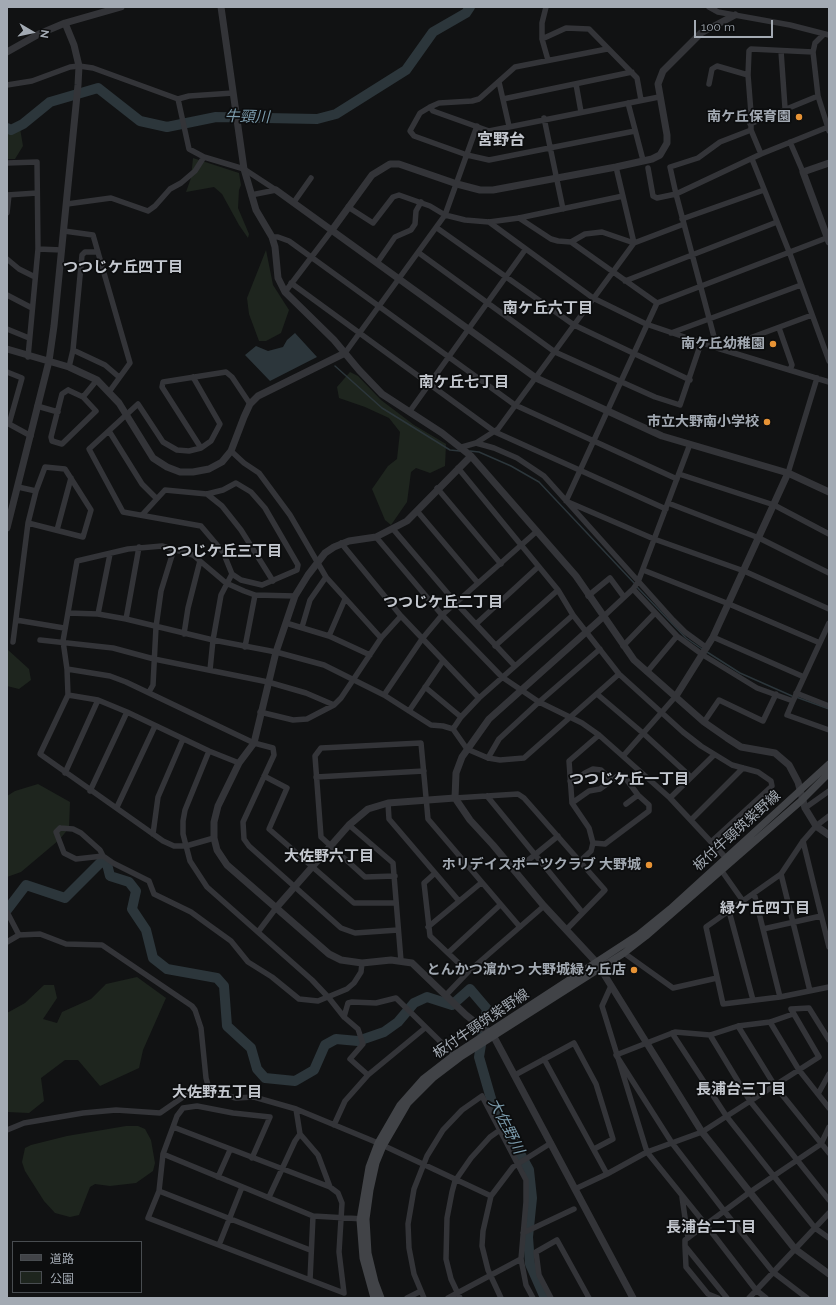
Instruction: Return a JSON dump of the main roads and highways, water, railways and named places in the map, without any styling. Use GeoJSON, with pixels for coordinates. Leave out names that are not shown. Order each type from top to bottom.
{"type":"FeatureCollection","features":[{"type":"Feature","properties":{"kind":"main road","name":"板付牛頸筑紫野線"},"geometry":{"type":"LineString","coordinates":[[598,966],[624,953],[665,922],[720,868],[726,858],[829,764]]}},
{"type":"Feature","properties":{"kind":"main road","name":"板付牛頸筑紫野線"},"geometry":{"type":"LineString","coordinates":[[380,1145],[408,1103],[433,1078],[491,1035],[598,966],[643,931],[802,800],[829,773]]}},
{"type":"Feature","properties":{"kind":"main road","name":"板付牛頸筑紫野線"},"geometry":{"type":"LineString","coordinates":[[374,1298],[363,1258],[363,1220],[380,1145],[400,1105],[423,1079],[454,1055],[491,1035]]}},
{"type":"Feature","properties":{"kind":"main road","name":"板付牛頸筑紫野線"},"geometry":{"type":"LineString","coordinates":[[363,1220],[368,1253],[375,1282],[381,1298]]}},
{"type":"Feature","properties":{"kind":"waterway","name":"牛頸川"},"geometry":{"type":"LineString","coordinates":[[7,128],[11,130],[23,124],[50,102],[98,88],[140,121],[167,127],[216,117],[317,119],[336,114],[406,70],[433,32],[466,13],[470,7]]}},
{"type":"Feature","properties":{"kind":"waterway"},"geometry":{"type":"LineString","coordinates":[[335,366],[382,408],[450,450],[460,451]]}},
{"type":"Feature","properties":{"kind":"waterway"},"geometry":{"type":"LineString","coordinates":[[470,451],[479,452],[511,466],[539,482],[635,584]]}},
{"type":"Feature","properties":{"kind":"waterway"},"geometry":{"type":"LineString","coordinates":[[637,587],[686,638],[702,649]]}},
{"type":"Feature","properties":{"kind":"waterway"},"geometry":{"type":"LineString","coordinates":[[707,652],[740,673],[792,696]]}},
{"type":"Feature","properties":{"kind":"waterway"},"geometry":{"type":"LineString","coordinates":[[796,697],[829,709]]}},
{"type":"Feature","properties":{"kind":"waterway","name":"大佐野川"},"geometry":{"type":"LineString","coordinates":[[7,910],[26,885],[65,898],[101,862],[107,864],[110,876],[129,882],[136,891],[132,909],[146,930],[153,958],[167,969],[217,978],[224,986],[227,1026],[251,1048],[257,1069],[265,1078],[295,1081],[314,1070],[325,1045],[336,1039],[358,1041],[384,1032],[398,1022],[414,1003],[427,997],[452,1005],[470,989],[487,1009],[479,1057],[492,1102],[529,1170],[532,1198],[528,1237],[530,1264],[545,1298]]}},
{"type":"Feature","properties":{"kind":"place","name":"南ケ丘保育園"},"geometry":{"type":"Point","coordinates":[799,117]}},
{"type":"Feature","properties":{"kind":"place","name":"南ケ丘幼稚園"},"geometry":{"type":"Point","coordinates":[773,344]}},
{"type":"Feature","properties":{"kind":"place","name":"市立大野南小学校"},"geometry":{"type":"Point","coordinates":[767,422]}},
{"type":"Feature","properties":{"kind":"place","name":"ホリデイスポーツクラブ 大野城"},"geometry":{"type":"Point","coordinates":[649,865]}},
{"type":"Feature","properties":{"kind":"place","name":"とんかつ濵かつ 大野城緑ヶ丘店"},"geometry":{"type":"Point","coordinates":[634,970]}},
{"type":"Feature","properties":{"kind":"district","name":"宮野台"},"geometry":{"type":"Point","coordinates":[501,140]}},
{"type":"Feature","properties":{"kind":"district","name":"つつじケ丘四丁目"},"geometry":{"type":"Point","coordinates":[123,267]}},
{"type":"Feature","properties":{"kind":"district","name":"南ケ丘六丁目"},"geometry":{"type":"Point","coordinates":[548,308]}},
{"type":"Feature","properties":{"kind":"district","name":"南ケ丘七丁目"},"geometry":{"type":"Point","coordinates":[464,382]}},
{"type":"Feature","properties":{"kind":"district","name":"つつじケ丘三丁目"},"geometry":{"type":"Point","coordinates":[222,551]}},
{"type":"Feature","properties":{"kind":"district","name":"つつじケ丘二丁目"},"geometry":{"type":"Point","coordinates":[443,602]}},
{"type":"Feature","properties":{"kind":"district","name":"つつじケ丘一丁目"},"geometry":{"type":"Point","coordinates":[629,779]}},
{"type":"Feature","properties":{"kind":"district","name":"大佐野六丁目"},"geometry":{"type":"Point","coordinates":[329,856]}},
{"type":"Feature","properties":{"kind":"district","name":"緑ケ丘四丁目"},"geometry":{"type":"Point","coordinates":[765,908]}},
{"type":"Feature","properties":{"kind":"district","name":"長浦台三丁目"},"geometry":{"type":"Point","coordinates":[741,1089]}},
{"type":"Feature","properties":{"kind":"district","name":"大佐野五丁目"},"geometry":{"type":"Point","coordinates":[217,1092]}},
{"type":"Feature","properties":{"kind":"district","name":"長浦台二丁目"},"geometry":{"type":"Point","coordinates":[711,1227]}}]}
